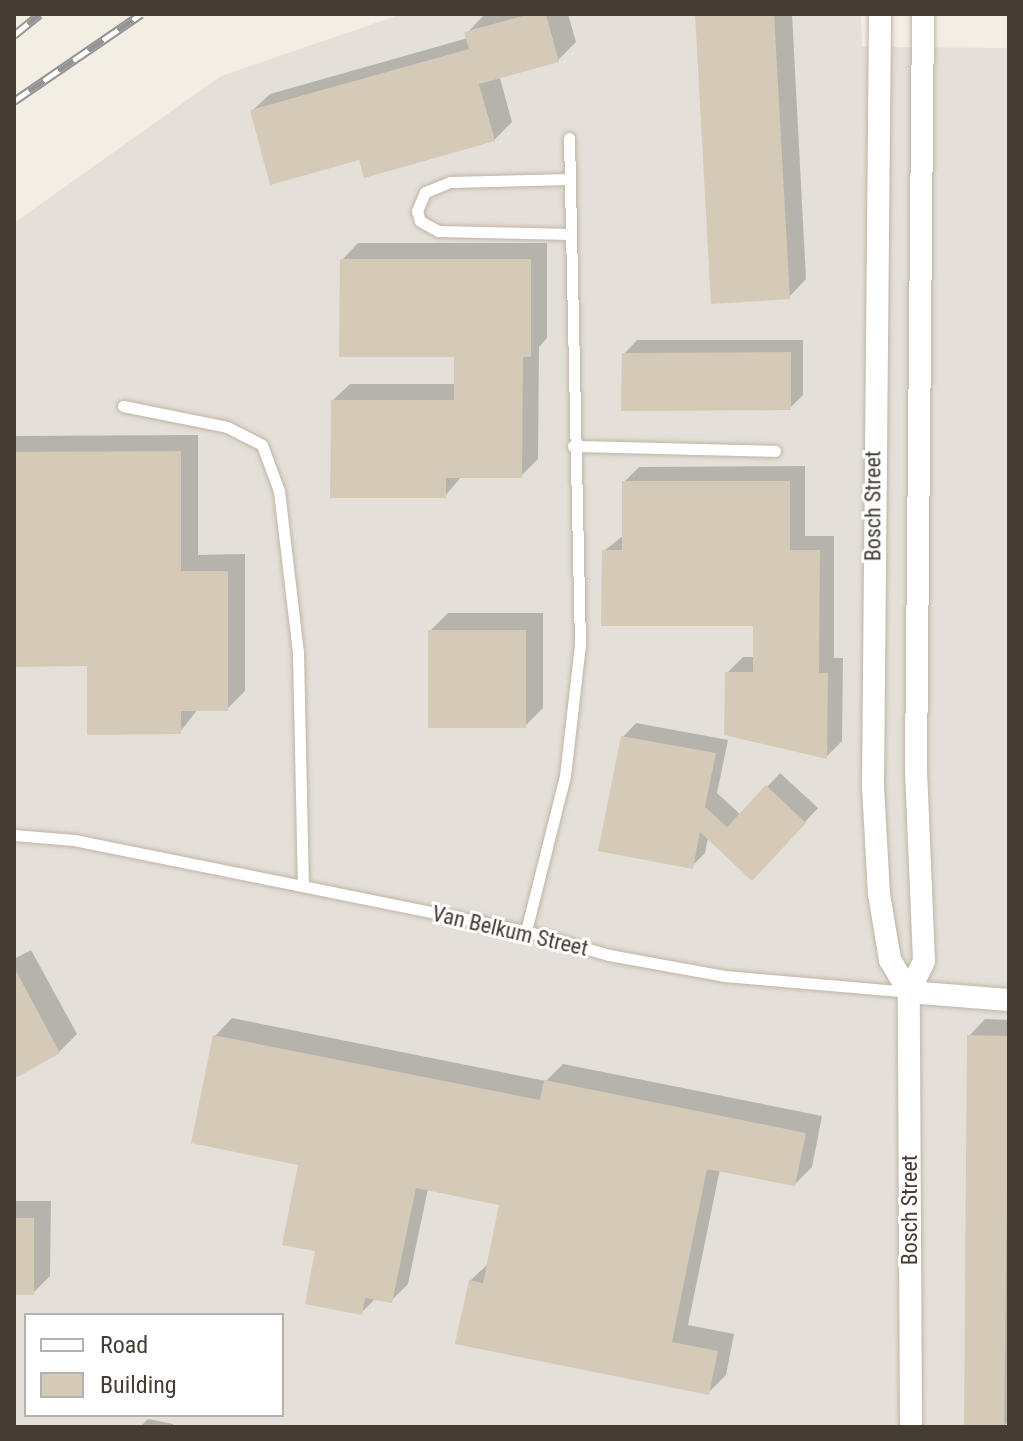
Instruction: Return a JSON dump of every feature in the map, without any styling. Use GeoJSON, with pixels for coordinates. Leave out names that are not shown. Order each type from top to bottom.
{"type":"FeatureCollection","features":[{"type":"Feature","properties":{"kind":"street","name":"Bosch Street"},"geometry":{"type":"LineString","coordinates":[[880,14],[873,787],[879,894],[890,960],[909,992]]}},
{"type":"Feature","properties":{"kind":"street","name":"Bosch Street"},"geometry":{"type":"LineString","coordinates":[[911,1427],[909,992],[924,961],[916,769],[923,14]]}},
{"type":"Feature","properties":{"kind":"street","name":"Van Belkum Street"},"geometry":{"type":"LineString","coordinates":[[909,992],[1009,1000]]}},
{"type":"Feature","properties":{"kind":"lane"},"geometry":{"type":"LineString","coordinates":[[526,931],[574,720],[580,645],[573,446],[569,138]]}},
{"type":"Feature","properties":{"kind":"lane"},"geometry":{"type":"LineString","coordinates":[[569,179],[450,182],[425,192],[417,211],[420,221],[438,231],[570,234]]}},
{"type":"Feature","properties":{"kind":"lane"},"geometry":{"type":"LineString","coordinates":[[123,406],[227,427],[262,445],[279,491],[298,652],[303,886]]}},
{"type":"Feature","properties":{"kind":"lane"},"geometry":{"type":"LineString","coordinates":[[573,446],[775,451]]}},
{"type":"Feature","properties":{"kind":"lane","name":"Van Belkum Street"},"geometry":{"type":"LineString","coordinates":[[14,835],[74,840],[526,931],[609,955],[724,976],[909,992]]}},
{"type":"Feature","properties":{"kind":"shaded area"},"geometry":{"type":"Polygon","coordinates":[[[402,14],[861,14],[862,47],[1009,48],[1009,1427],[14,1427],[14,223],[221,76],[402,14]]]}},
{"type":"Feature","properties":{"kind":"building"},"geometry":{"type":"Polygon","coordinates":[[[530,14],[546,14],[559,62],[479,84],[495,141],[364,178],[359,160],[270,185],[250,110],[469,49],[464,32],[530,14]]]}},
{"type":"Feature","properties":{"kind":"building"},"geometry":{"type":"Polygon","coordinates":[[[695,14],[774,14],[790,299],[711,304],[695,14]]]}},
{"type":"Feature","properties":{"kind":"building"},"geometry":{"type":"Polygon","coordinates":[[[340,259],[531,259],[531,357],[523,357],[522,478],[446,478],[446,498],[330,498],[331,400],[454,400],[454,357],[339,357],[340,259]]]}},
{"type":"Feature","properties":{"kind":"building"},"geometry":{"type":"Polygon","coordinates":[[[791,352],[791,410],[621,411],[622,353],[791,352]]]}},
{"type":"Feature","properties":{"kind":"building"},"geometry":{"type":"Polygon","coordinates":[[[181,451],[181,571],[228,571],[228,711],[181,711],[181,734],[87,735],[87,666],[14,667],[14,452],[181,451]]]}},
{"type":"Feature","properties":{"kind":"building"},"geometry":{"type":"Polygon","coordinates":[[[622,481],[790,481],[790,550],[820,550],[819,673],[828,673],[827,759],[724,735],[725,672],[753,672],[753,626],[601,626],[602,550],[622,550],[622,481]]]}},
{"type":"Feature","properties":{"kind":"building"},"geometry":{"type":"Polygon","coordinates":[[[428,630],[526,630],[526,728],[428,728],[428,630]]]}},
{"type":"Feature","properties":{"kind":"building"},"geometry":{"type":"Polygon","coordinates":[[[621,736],[716,753],[705,807],[727,827],[766,785],[806,823],[752,881],[700,832],[693,869],[598,851],[621,736]]]}},
{"type":"Feature","properties":{"kind":"building"},"geometry":{"type":"Polygon","coordinates":[[[14,967],[60,1053],[14,1079],[14,967]]]}},
{"type":"Feature","properties":{"kind":"building"},"geometry":{"type":"Polygon","coordinates":[[[213,1035],[540,1100],[544,1080],[806,1133],[795,1186],[707,1169],[672,1342],[718,1351],[709,1395],[455,1344],[469,1280],[483,1283],[499,1205],[416,1188],[392,1303],[365,1298],[362,1315],[305,1304],[315,1251],[282,1245],[298,1165],[191,1143],[213,1035]]]}},
{"type":"Feature","properties":{"kind":"building"},"geometry":{"type":"Polygon","coordinates":[[[967,1035],[1009,1036],[1004,1427],[964,1427],[967,1035]]]}},
{"type":"Feature","properties":{"kind":"building"},"geometry":{"type":"Polygon","coordinates":[[[14,1218],[34,1218],[34,1295],[14,1295],[14,1218]]]}},
{"type":"Feature","properties":{"kind":"railway"},"geometry":{"type":"LineString","coordinates":[[14,35],[40,14]]}},
{"type":"Feature","properties":{"kind":"railway"},"geometry":{"type":"LineString","coordinates":[[14,101],[141,14]]}}]}
